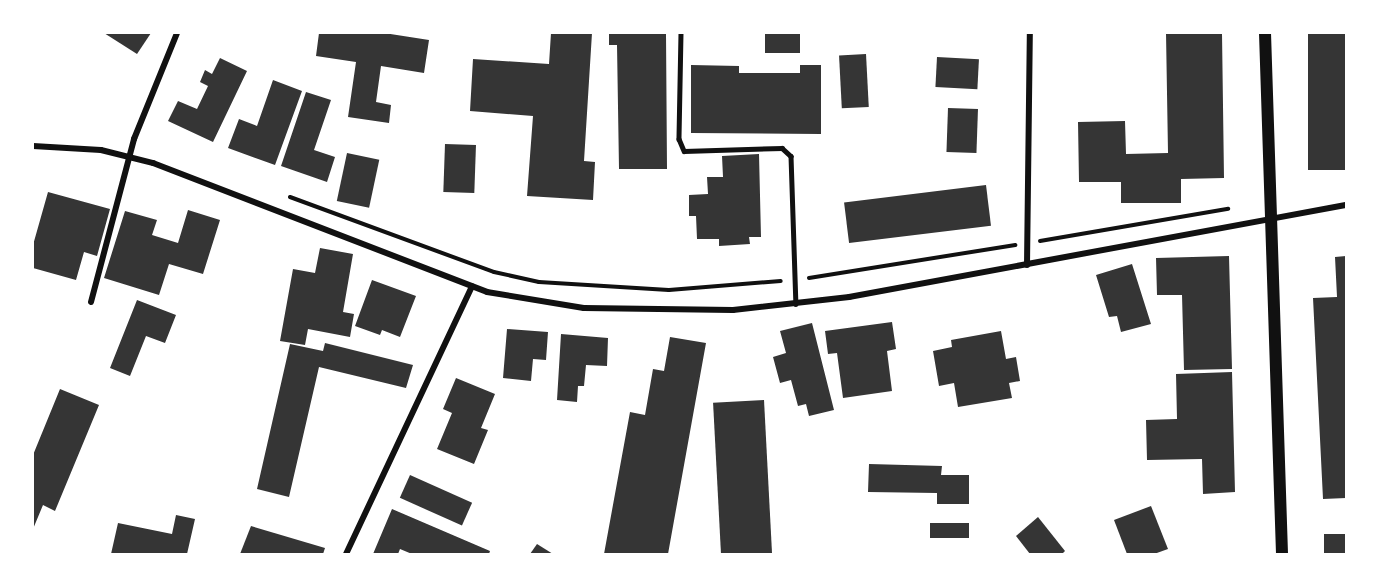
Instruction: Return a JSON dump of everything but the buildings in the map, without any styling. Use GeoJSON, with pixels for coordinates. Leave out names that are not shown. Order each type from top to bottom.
{"type":"FeatureCollection","features":[{"type":"Feature","properties":{"kind":"main road"},"geometry":{"type":"LineString","coordinates":[[1265,33],[1282,554]]}},
{"type":"Feature","properties":{"kind":"street"},"geometry":{"type":"LineString","coordinates":[[91,302],[129,156],[177,33]]}},
{"type":"Feature","properties":{"kind":"street"},"geometry":{"type":"LineString","coordinates":[[1027,265],[1030,33]]}},
{"type":"Feature","properties":{"kind":"street"},"geometry":{"type":"LineString","coordinates":[[33,146],[101,150],[129,156],[472,286],[514,298],[584,308],[733,310],[796,303],[1027,265],[1346,205]]}},
{"type":"Feature","properties":{"kind":"street"},"geometry":{"type":"LineString","coordinates":[[346,554],[472,286]]}},
{"type":"Feature","properties":{"kind":"lane"},"geometry":{"type":"LineString","coordinates":[[681,33],[679,139],[684,151],[782,148],[790,156],[796,303]]}},
{"type":"Feature","properties":{"kind":"path"},"geometry":{"type":"LineString","coordinates":[[280,193],[494,272],[539,282],[669,290],[795,280],[1236,208]]}}]}
